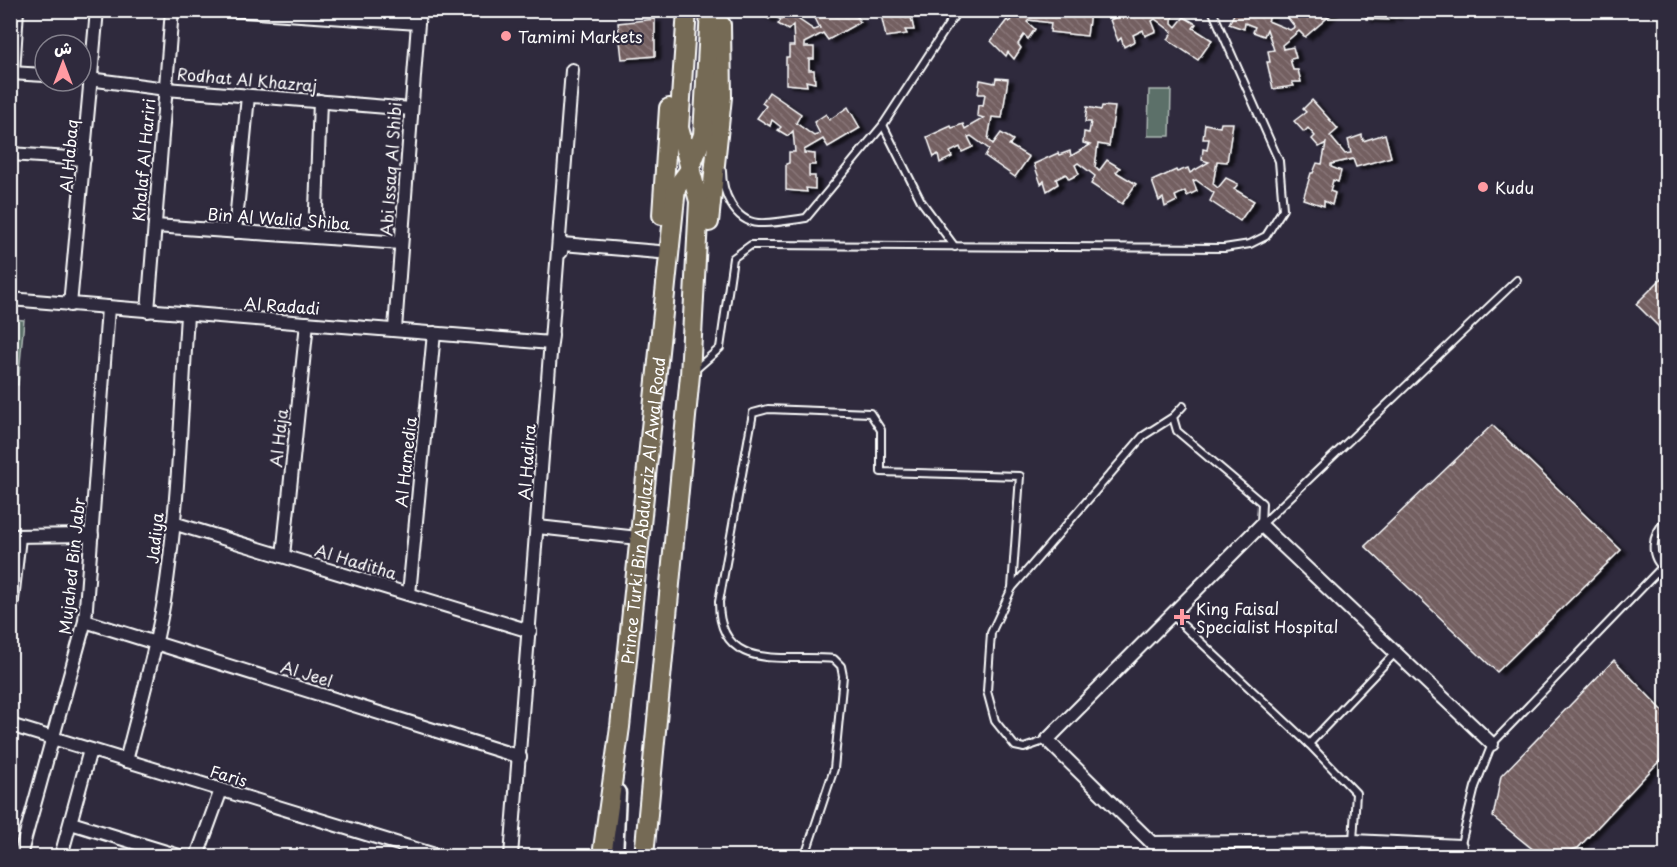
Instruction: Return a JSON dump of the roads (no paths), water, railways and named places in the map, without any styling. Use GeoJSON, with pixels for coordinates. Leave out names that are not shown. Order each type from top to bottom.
{"type":"FeatureCollection","features":[{"type":"Feature","properties":{"kind":"main road"},"geometry":{"type":"LineString","coordinates":[[655,395],[654,322],[675,10]]}},
{"type":"Feature","properties":{"kind":"main road","name":"Prince Turki Bin Abdulaziz Al Awal Road"},"geometry":{"type":"LineString","coordinates":[[644,856],[690,375],[699,201],[679,128],[687,10]]}},
{"type":"Feature","properties":{"kind":"main road","name":"Prince Turki Bin Abdulaziz Al Awal Road"},"geometry":{"type":"LineString","coordinates":[[602,856],[620,727],[676,188],[690,169],[703,135],[710,10]]}},
{"type":"Feature","properties":{"kind":"main road"},"geometry":{"type":"LineString","coordinates":[[690,375],[722,97],[722,10]]}},
{"type":"Feature","properties":{"kind":"street"},"geometry":{"type":"LineString","coordinates":[[17,10],[12,73],[33,74]]}},
{"type":"Feature","properties":{"kind":"street","name":"Al Habaq"},"geometry":{"type":"LineString","coordinates":[[93,35],[97,10]]}},
{"type":"Feature","properties":{"kind":"street","name":"Khalaf Al Hariri"},"geometry":{"type":"LineString","coordinates":[[148,311],[172,10]]}},
{"type":"Feature","properties":{"kind":"street"},"geometry":{"type":"LineString","coordinates":[[228,10],[418,17]]}},
{"type":"Feature","properties":{"kind":"street","name":"Abi Issaq Al Shibi"},"geometry":{"type":"LineString","coordinates":[[395,329],[418,17]]}},
{"type":"Feature","properties":{"kind":"street","name":"Al Hadira"},"geometry":{"type":"LineString","coordinates":[[511,856],[572,70]]}},
{"type":"Feature","properties":{"kind":"street","name":"Rodhat Al Khazraj"},"geometry":{"type":"LineString","coordinates":[[93,79],[166,89],[411,109]]}},
{"type":"Feature","properties":{"kind":"street","name":"Al Habaq"},"geometry":{"type":"LineString","coordinates":[[70,305],[84,159],[86,93]]}},
{"type":"Feature","properties":{"kind":"street"},"geometry":{"type":"LineString","coordinates":[[235,232],[248,96]]}},
{"type":"Feature","properties":{"kind":"street"},"geometry":{"type":"LineString","coordinates":[[315,237],[320,101]]}},
{"type":"Feature","properties":{"kind":"street"},"geometry":{"type":"LineString","coordinates":[[10,154],[84,159]]}},
{"type":"Feature","properties":{"kind":"street","name":"Bin Al Walid Shiba"},"geometry":{"type":"LineString","coordinates":[[155,226],[401,243]]}},
{"type":"Feature","properties":{"kind":"street"},"geometry":{"type":"LineString","coordinates":[[552,343],[562,244],[659,252]]}},
{"type":"Feature","properties":{"kind":"street","name":"Al Radadi"},"geometry":{"type":"LineString","coordinates":[[10,299],[552,343]]}},
{"type":"Feature","properties":{"kind":"street","name":"Mujahed Bin Jabr"},"geometry":{"type":"LineString","coordinates":[[20,856],[85,621],[108,308]]}},
{"type":"Feature","properties":{"kind":"street","name":"Jadiya"},"geometry":{"type":"LineString","coordinates":[[126,761],[156,644],[173,523],[187,315]]}},
{"type":"Feature","properties":{"kind":"street","name":"Al Haja"},"geometry":{"type":"LineString","coordinates":[[283,556],[307,323]]}},
{"type":"Feature","properties":{"kind":"street","name":"Al Hamedia"},"geometry":{"type":"LineString","coordinates":[[409,594],[434,333]]}},
{"type":"Feature","properties":{"kind":"street","name":"Al Haditha"},"geometry":{"type":"LineString","coordinates":[[173,523],[530,631]]}},
{"type":"Feature","properties":{"kind":"street"},"geometry":{"type":"LineString","coordinates":[[1461,853],[1353,841],[1152,843],[1047,740],[1261,525],[1492,744]]}},
{"type":"Feature","properties":{"kind":"street"},"geometry":{"type":"LineString","coordinates":[[538,527],[638,538]]}},
{"type":"Feature","properties":{"kind":"street"},"geometry":{"type":"LineString","coordinates":[[10,618],[15,536],[92,535]]}},
{"type":"Feature","properties":{"kind":"street","name":"Al Jeel"},"geometry":{"type":"LineString","coordinates":[[85,621],[520,757]]}},
{"type":"Feature","properties":{"kind":"street","name":"Faris"},"geometry":{"type":"LineString","coordinates":[[10,725],[438,856]]}},
{"type":"Feature","properties":{"kind":"street"},"geometry":{"type":"LineString","coordinates":[[614,856],[620,727]]}},
{"type":"Feature","properties":{"kind":"street"},"geometry":{"type":"LineString","coordinates":[[62,856],[90,750]]}},
{"type":"Feature","properties":{"kind":"street"},"geometry":{"type":"LineString","coordinates":[[197,856],[221,790]]}},
{"type":"Feature","properties":{"kind":"street"},"geometry":{"type":"LineString","coordinates":[[71,823],[179,856]]}},
{"type":"Feature","properties":{"kind":"street"},"geometry":{"type":"LineString","coordinates":[[1270,842],[1270,856]]}},
{"type":"Feature","properties":{"kind":"lane"},"geometry":{"type":"LineString","coordinates":[[722,97],[725,135],[722,175],[727,196],[733,208],[756,223],[806,218],[883,124],[958,10]]}},
{"type":"Feature","properties":{"kind":"lane"},"geometry":{"type":"LineString","coordinates":[[690,375],[720,348],[733,258],[751,245],[1224,248],[1250,244],[1266,236],[1283,209],[1279,161],[1212,10]]}},
{"type":"Feature","properties":{"kind":"lane"},"geometry":{"type":"LineString","coordinates":[[883,124],[921,201],[955,247]]}},
{"type":"Feature","properties":{"kind":"lane"},"geometry":{"type":"LineString","coordinates":[[1261,525],[1517,280]]}},
{"type":"Feature","properties":{"kind":"lane"},"geometry":{"type":"LineString","coordinates":[[1047,740],[1024,748],[1015,746],[995,721],[987,691],[991,633],[1012,588],[1143,436],[1173,417],[1183,406]]}},
{"type":"Feature","properties":{"kind":"lane"},"geometry":{"type":"LineString","coordinates":[[805,856],[834,769],[843,676],[841,666],[834,659],[760,658],[746,653],[727,639],[719,617],[719,602],[753,413],[768,409],[870,413],[880,430],[880,472],[1020,476],[1012,588]]}},
{"type":"Feature","properties":{"kind":"lane"},"geometry":{"type":"LineString","coordinates":[[1173,417],[1177,430],[1262,503],[1261,525]]}},
{"type":"Feature","properties":{"kind":"lane"},"geometry":{"type":"LineString","coordinates":[[1461,853],[1475,787],[1492,744],[1664,568],[1653,552],[1653,543],[1655,534],[1666,521]]}},
{"type":"Feature","properties":{"kind":"lane"},"geometry":{"type":"LineString","coordinates":[[1170,614],[1309,744],[1356,793],[1353,841]]}},
{"type":"Feature","properties":{"kind":"lane"},"geometry":{"type":"LineString","coordinates":[[1309,744],[1395,652]]}},
{"type":"Feature","properties":{"kind":"place","name":"Tamimi Markets"},"geometry":{"type":"Point","coordinates":[506,36]}},
{"type":"Feature","properties":{"kind":"place","name":"Kudu"},"geometry":{"type":"Point","coordinates":[1483,187]}},
{"type":"Feature","properties":{"kind":"place","name":"King Faisal Specialist Hospital"},"geometry":{"type":"Point","coordinates":[1182,617]}}]}
